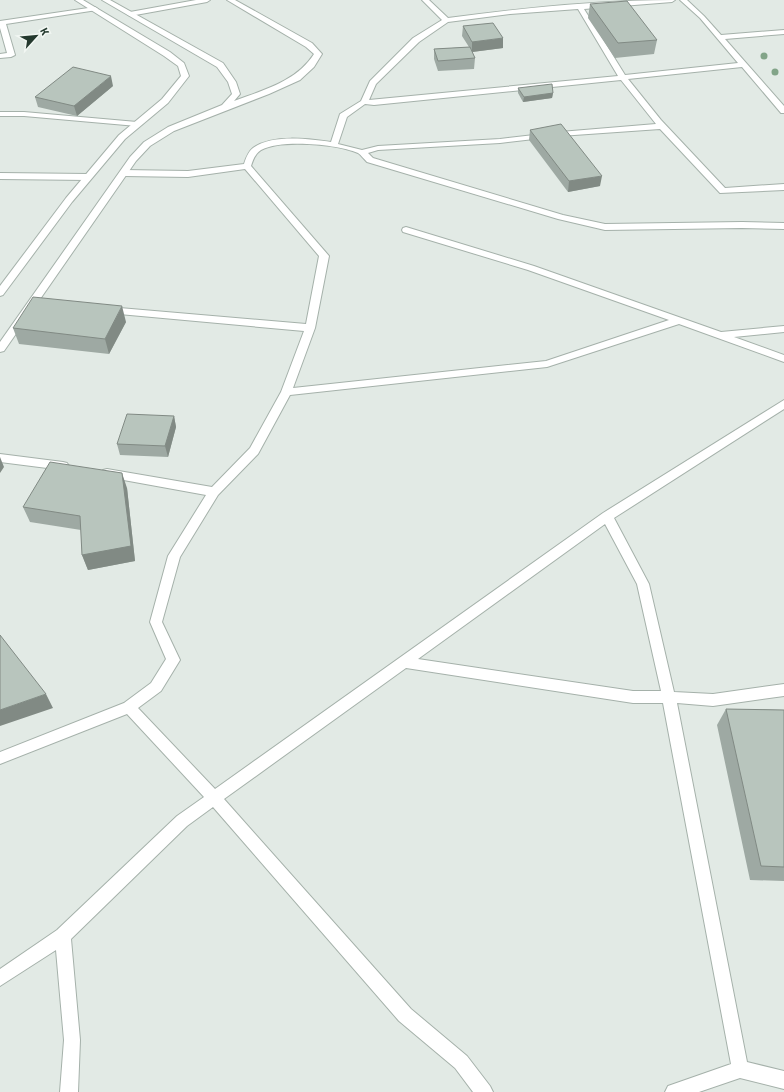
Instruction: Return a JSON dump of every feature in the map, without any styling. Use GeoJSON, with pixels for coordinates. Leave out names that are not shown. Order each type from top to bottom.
{"type":"FeatureCollection","features":[{"type":"Feature","properties":{"kind":"street"},"geometry":{"type":"LineString","coordinates":[[0,293],[69,200],[122,137],[165,101],[185,76],[181,65],[167,54],[78,0]]}},
{"type":"Feature","properties":{"kind":"street"},"geometry":{"type":"LineString","coordinates":[[105,0],[220,65],[232,82],[236,94],[225,107]]}},
{"type":"Feature","properties":{"kind":"street"},"geometry":{"type":"LineString","coordinates":[[130,14],[207,0]]}},
{"type":"Feature","properties":{"kind":"street"},"geometry":{"type":"LineString","coordinates":[[0,349],[37,303],[124,173],[142,149],[171,129],[266,92],[297,78],[311,65],[318,54],[309,45],[230,0]]}},
{"type":"Feature","properties":{"kind":"street"},"geometry":{"type":"LineString","coordinates":[[424,0],[446,20]]}},
{"type":"Feature","properties":{"kind":"street"},"geometry":{"type":"LineString","coordinates":[[334,145],[343,116],[364,102],[373,83],[416,40],[446,20],[510,12],[672,0]]}},
{"type":"Feature","properties":{"kind":"street"},"geometry":{"type":"LineString","coordinates":[[683,0],[702,17],[784,111]]}},
{"type":"Feature","properties":{"kind":"street"},"geometry":{"type":"LineString","coordinates":[[580,7],[623,77],[662,126],[723,191],[784,187]]}},
{"type":"Feature","properties":{"kind":"street"},"geometry":{"type":"LineString","coordinates":[[0,56],[11,55],[1,23],[95,9]]}},
{"type":"Feature","properties":{"kind":"street"},"geometry":{"type":"LineString","coordinates":[[719,37],[784,32]]}},
{"type":"Feature","properties":{"kind":"street"},"geometry":{"type":"LineString","coordinates":[[364,102],[374,104],[744,65]]}},
{"type":"Feature","properties":{"kind":"street"},"geometry":{"type":"LineString","coordinates":[[0,114],[24,114],[137,124]]}},
{"type":"Feature","properties":{"kind":"street"},"geometry":{"type":"LineString","coordinates":[[247,166],[251,154],[264,145],[302,141],[334,145],[362,152],[378,148],[500,141],[560,134],[662,126]]}},
{"type":"Feature","properties":{"kind":"street"},"geometry":{"type":"LineString","coordinates":[[362,152],[370,160],[561,217],[605,227],[742,225],[784,226]]}},
{"type":"Feature","properties":{"kind":"street"},"geometry":{"type":"LineString","coordinates":[[124,173],[188,174],[247,166]]}},
{"type":"Feature","properties":{"kind":"street"},"geometry":{"type":"LineString","coordinates":[[0,758],[129,707],[156,687],[173,660],[156,622],[174,556],[214,492],[254,451],[286,392],[310,328],[324,256],[247,166]]}},
{"type":"Feature","properties":{"kind":"street"},"geometry":{"type":"LineString","coordinates":[[0,176],[88,177]]}},
{"type":"Feature","properties":{"kind":"street"},"geometry":{"type":"LineString","coordinates":[[406,230],[531,268],[784,359]]}},
{"type":"Feature","properties":{"kind":"street"},"geometry":{"type":"LineString","coordinates":[[97,309],[310,328]]}},
{"type":"Feature","properties":{"kind":"street"},"geometry":{"type":"LineString","coordinates":[[286,392],[547,364],[678,321]]}},
{"type":"Feature","properties":{"kind":"street"},"geometry":{"type":"LineString","coordinates":[[719,335],[784,329]]}},
{"type":"Feature","properties":{"kind":"street"},"geometry":{"type":"LineString","coordinates":[[0,978],[63,936],[182,821],[607,516],[784,404]]}},
{"type":"Feature","properties":{"kind":"street"},"geometry":{"type":"LineString","coordinates":[[0,458],[75,468]]}},
{"type":"Feature","properties":{"kind":"street"},"geometry":{"type":"LineString","coordinates":[[98,472],[214,492]]}},
{"type":"Feature","properties":{"kind":"street"},"geometry":{"type":"LineString","coordinates":[[607,516],[643,584],[669,697],[740,1069]]}},
{"type":"Feature","properties":{"kind":"street"},"geometry":{"type":"LineString","coordinates":[[404,662],[633,697],[669,697],[714,700],[784,690]]}},
{"type":"Feature","properties":{"kind":"street"},"geometry":{"type":"LineString","coordinates":[[129,707],[214,798],[405,1015],[461,1062],[484,1092]]}},
{"type":"Feature","properties":{"kind":"street"},"geometry":{"type":"LineString","coordinates":[[63,936],[72,1040],[69,1092]]}},
{"type":"Feature","properties":{"kind":"street"},"geometry":{"type":"LineString","coordinates":[[674,1092],[740,1069],[784,1080]]}},
{"type":"Feature","properties":{"kind":"building"},"geometry":{"type":"Polygon","coordinates":[[[627,1],[657,40],[618,43],[590,4],[627,1]]]}},
{"type":"Feature","properties":{"kind":"building"},"geometry":{"type":"Polygon","coordinates":[[[493,23],[503,38],[472,42],[463,26],[493,23]]]}},
{"type":"Feature","properties":{"kind":"building"},"geometry":{"type":"Polygon","coordinates":[[[470,47],[475,58],[438,61],[434,49],[470,47]]]}},
{"type":"Feature","properties":{"kind":"building"},"geometry":{"type":"Polygon","coordinates":[[[73,67],[111,76],[74,106],[35,97],[73,67]]]}},
{"type":"Feature","properties":{"kind":"building"},"geometry":{"type":"Polygon","coordinates":[[[552,84],[553,93],[524,97],[518,88],[552,84]]]}},
{"type":"Feature","properties":{"kind":"building"},"geometry":{"type":"Polygon","coordinates":[[[561,124],[602,176],[569,181],[530,130],[561,124]]]}},
{"type":"Feature","properties":{"kind":"building"},"geometry":{"type":"Polygon","coordinates":[[[33,297],[122,306],[105,339],[13,328],[33,297]]]}},
{"type":"Feature","properties":{"kind":"building"},"geometry":{"type":"Polygon","coordinates":[[[127,414],[174,416],[165,446],[117,444],[127,414]]]}},
{"type":"Feature","properties":{"kind":"building"},"geometry":{"type":"Polygon","coordinates":[[[50,462],[122,473],[131,546],[82,555],[80,516],[23,507],[50,462]]]}},
{"type":"Feature","properties":{"kind":"building"},"geometry":{"type":"Polygon","coordinates":[[[0,635],[46,694],[0,710],[0,635]]]}},
{"type":"Feature","properties":{"kind":"building"},"geometry":{"type":"Polygon","coordinates":[[[726,709],[784,710],[784,867],[761,866],[726,709]]]}}]}
